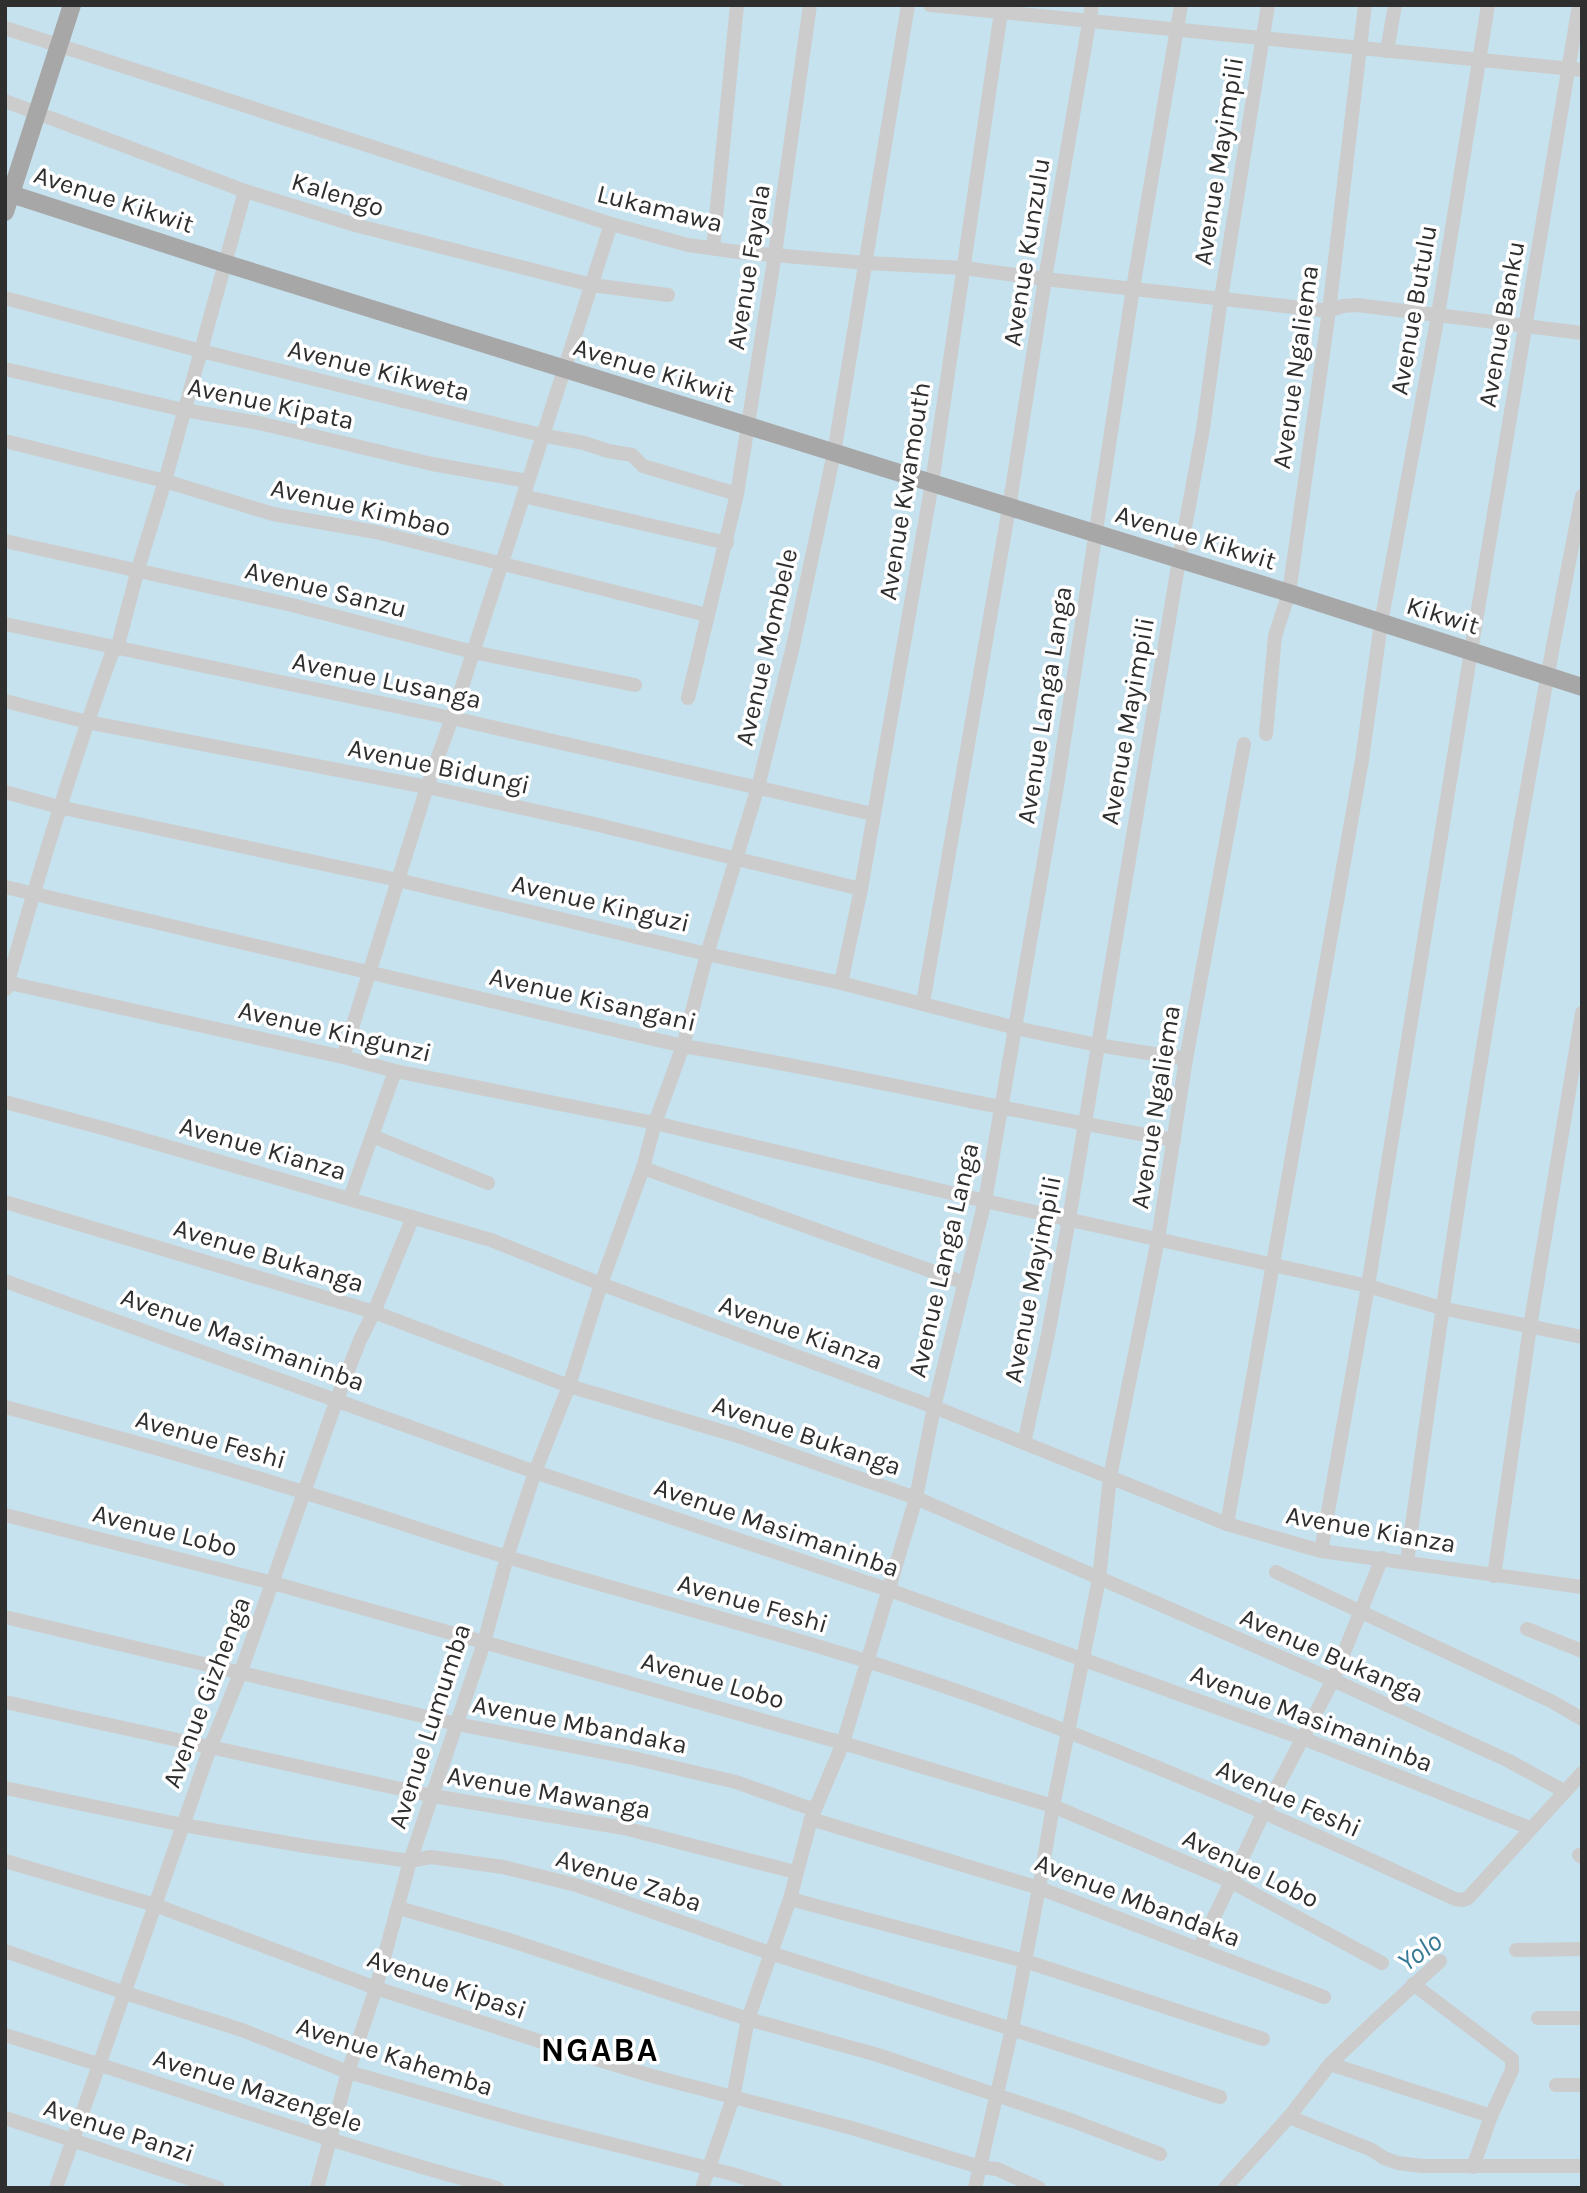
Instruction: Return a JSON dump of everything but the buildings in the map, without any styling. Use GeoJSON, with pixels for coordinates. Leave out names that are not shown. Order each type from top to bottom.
{"type":"FeatureCollection","features":[{"type":"Feature","properties":{"kind":"main road"},"geometry":{"type":"LineString","coordinates":[[5,212],[8,193],[72,5]]}},
{"type":"Feature","properties":{"kind":"main road","name":"Avenue Kikwit"},"geometry":{"type":"LineString","coordinates":[[8,193],[565,370],[1289,593]]}},
{"type":"Feature","properties":{"kind":"main road","name":"Kikwit"},"geometry":{"type":"LineString","coordinates":[[1289,593],[1582,687]]}},
{"type":"Feature","properties":{"kind":"street"},"geometry":{"type":"LineString","coordinates":[[713,248],[737,5]]}},
{"type":"Feature","properties":{"kind":"street","name":"Avenue Fayala"},"geometry":{"type":"LineString","coordinates":[[688,698],[737,494],[775,254],[810,5]]}},
{"type":"Feature","properties":{"kind":"street","name":"Avenue Mombele"},"geometry":{"type":"LineString","coordinates":[[601,1284],[643,1168],[654,1123],[683,1046],[707,954],[758,787],[793,646],[834,453],[908,5]]}},
{"type":"Feature","properties":{"kind":"street"},"geometry":{"type":"LineString","coordinates":[[930,5],[1001,9],[1177,31],[1575,70]]}},
{"type":"Feature","properties":{"kind":"street","name":"Avenue Kunzulu"},"geometry":{"type":"LineString","coordinates":[[1009,508],[1092,5]]}},
{"type":"Feature","properties":{"kind":"street","name":"Avenue Langa Langa"},"geometry":{"type":"LineString","coordinates":[[702,2188],[733,2098],[748,2019],[790,1899],[813,1812],[843,1743],[916,1499],[934,1407],[985,1201],[1058,780],[1133,288],[1181,5]]}},
{"type":"Feature","properties":{"kind":"street","name":"Avenue Mayimpili"},"geometry":{"type":"LineString","coordinates":[[1024,1443],[1048,1335],[1069,1219],[1203,429],[1268,5]]}},
{"type":"Feature","properties":{"kind":"street","name":"Avenue Ngaliema"},"geometry":{"type":"LineString","coordinates":[[1266,734],[1275,636],[1289,593],[1329,311],[1365,5]]}},
{"type":"Feature","properties":{"kind":"street"},"geometry":{"type":"LineString","coordinates":[[1387,51],[1395,5]]}},
{"type":"Feature","properties":{"kind":"street","name":"Avenue Butulu"},"geometry":{"type":"LineString","coordinates":[[1227,1524],[1362,760],[1381,623],[1438,315],[1488,5]]}},
{"type":"Feature","properties":{"kind":"street","name":"Avenue Banku"},"geometry":{"type":"LineString","coordinates":[[1321,1550],[1368,1286],[1526,326],[1575,70],[1579,5]]}},
{"type":"Feature","properties":{"kind":"street","name":"Avenue Kwamouth"},"geometry":{"type":"LineString","coordinates":[[841,983],[861,889],[932,484],[1001,9]]}},
{"type":"Feature","properties":{"kind":"street","name":"Lukamawa"},"geometry":{"type":"LineString","coordinates":[[5,28],[611,224],[688,245],[867,263],[964,268],[1329,311],[1357,305],[1582,333]]}},
{"type":"Feature","properties":{"kind":"street","name":"Kalengo"},"geometry":{"type":"LineString","coordinates":[[5,101],[245,191],[355,225],[592,285],[668,295]]}},
{"type":"Feature","properties":{"kind":"street"},"geometry":{"type":"LineString","coordinates":[[6,986],[59,807],[112,653],[117,649],[245,191]]}},
{"type":"Feature","properties":{"kind":"street"},"geometry":{"type":"LineString","coordinates":[[343,1057],[427,787],[452,718],[611,224]]}},
{"type":"Feature","properties":{"kind":"street","name":"Avenue Kikweta"},"geometry":{"type":"LineString","coordinates":[[5,298],[201,351],[632,455],[643,466],[737,494]]}},
{"type":"Feature","properties":{"kind":"street","name":"Avenue Kipata"},"geometry":{"type":"LineString","coordinates":[[5,369],[184,410],[259,423],[432,464],[727,543]]}},
{"type":"Feature","properties":{"kind":"street","name":"Avenue Kimbao"},"geometry":{"type":"LineString","coordinates":[[5,442],[164,481],[273,514],[376,532],[707,615]]}},
{"type":"Feature","properties":{"kind":"street"},"geometry":{"type":"LineString","coordinates":[[1407,1562],[1441,1308],[1506,904],[1546,676],[1582,496]]}},
{"type":"Feature","properties":{"kind":"street"},"geometry":{"type":"LineString","coordinates":[[923,1003],[1009,508]]}},
{"type":"Feature","properties":{"kind":"street","name":"Avenue Sanzu"},"geometry":{"type":"LineString","coordinates":[[5,541],[292,605],[473,652],[635,685]]}},
{"type":"Feature","properties":{"kind":"street","name":"Avenue Lusanga"},"geometry":{"type":"LineString","coordinates":[[5,624],[452,718],[873,814]]}},
{"type":"Feature","properties":{"kind":"street","name":"Avenue Bidungi"},"geometry":{"type":"LineString","coordinates":[[5,701],[87,722],[427,787],[586,822],[861,889]]}},
{"type":"Feature","properties":{"kind":"street","name":"Avenue Ngaliema"},"geometry":{"type":"LineString","coordinates":[[975,2188],[1012,2029],[1052,1806],[1099,1578],[1110,1477],[1158,1239],[1186,1059],[1244,744]]}},
{"type":"Feature","properties":{"kind":"street","name":"Avenue Kinguzi"},"geometry":{"type":"LineString","coordinates":[[5,792],[59,807],[398,880],[841,983],[1016,1028],[1097,1045],[1186,1059]]}},
{"type":"Feature","properties":{"kind":"street","name":"Avenue Kisangani"},"geometry":{"type":"LineString","coordinates":[[5,887],[683,1046],[762,1059],[1084,1125],[1174,1140]]}},
{"type":"Feature","properties":{"kind":"street","name":"Avenue Kingunzi"},"geometry":{"type":"LineString","coordinates":[[6,986],[343,1057],[396,1071],[654,1123],[985,1201],[1368,1286],[1441,1308],[1582,1337]]}},
{"type":"Feature","properties":{"kind":"street"},"geometry":{"type":"LineString","coordinates":[[1494,1576],[1530,1326],[1582,1013]]}},
{"type":"Feature","properties":{"kind":"street"},"geometry":{"type":"LineString","coordinates":[[350,1198],[396,1071]]}},
{"type":"Feature","properties":{"kind":"street","name":"Avenue Kianza"},"geometry":{"type":"LineString","coordinates":[[5,1102],[491,1240],[601,1284],[934,1407],[1227,1524],[1321,1550],[1580,1587]]}},
{"type":"Feature","properties":{"kind":"street"},"geometry":{"type":"LineString","coordinates":[[372,1136],[488,1183]]}},
{"type":"Feature","properties":{"kind":"street"},"geometry":{"type":"LineString","coordinates":[[643,1168],[965,1283]]}},
{"type":"Feature","properties":{"kind":"street","name":"Avenue Bukanga"},"geometry":{"type":"LineString","coordinates":[[5,1202],[374,1312],[569,1386],[738,1436],[916,1499],[1333,1680],[1509,1761],[1564,1791]]}},
{"type":"Feature","properties":{"kind":"street","name":"Avenue Gizhenga"},"geometry":{"type":"LineString","coordinates":[[56,2188],[210,1748],[306,1493],[337,1399],[413,1217]]}},
{"type":"Feature","properties":{"kind":"street","name":"Avenue Masimaninba"},"geometry":{"type":"LineString","coordinates":[[5,1281],[535,1472],[889,1590],[1302,1738],[1530,1828]]}},
{"type":"Feature","properties":{"kind":"street","name":"Avenue Lumumba"},"geometry":{"type":"LineString","coordinates":[[317,2188],[348,2072],[399,1908],[410,1861],[484,1643],[507,1557],[535,1472],[569,1386],[601,1284]]}},
{"type":"Feature","properties":{"kind":"street","name":"Avenue Feshi"},"geometry":{"type":"LineString","coordinates":[[5,1407],[108,1434],[306,1493],[507,1557],[868,1661],[971,1695],[1067,1731],[1264,1812],[1455,1899],[1468,1898],[1530,1828]]}},
{"type":"Feature","properties":{"kind":"street","name":"Avenue Lobo"},"geometry":{"type":"LineString","coordinates":[[5,1515],[273,1583],[843,1743],[1052,1806],[1230,1881],[1382,1963]]}},
{"type":"Feature","properties":{"kind":"street"},"geometry":{"type":"LineString","coordinates":[[1199,1949],[1264,1812],[1333,1680],[1382,1558]]}},
{"type":"Feature","properties":{"kind":"street"},"geometry":{"type":"LineString","coordinates":[[1580,1587],[1582,1571]]}},
{"type":"Feature","properties":{"kind":"street"},"geometry":{"type":"LineString","coordinates":[[1276,1572],[1553,1702],[1582,1719]]}},
{"type":"Feature","properties":{"kind":"street","name":"Avenue Mbandaka"},"geometry":{"type":"LineString","coordinates":[[5,1617],[457,1724],[633,1758],[736,1782],[809,1808],[813,1812],[1039,1888],[1324,1997]]}},
{"type":"Feature","properties":{"kind":"street"},"geometry":{"type":"LineString","coordinates":[[1527,1629],[1582,1651]]}},
{"type":"Feature","properties":{"kind":"street","name":"Avenue Mawanga"},"geometry":{"type":"LineString","coordinates":[[5,1702],[433,1796],[624,1828],[795,1872]]}},
{"type":"Feature","properties":{"kind":"street"},"geometry":{"type":"LineString","coordinates":[[1530,1828],[1582,1773]]}},
{"type":"Feature","properties":{"kind":"street","name":"Avenue Zaba"},"geometry":{"type":"LineString","coordinates":[[5,1788],[183,1825],[305,1846],[410,1861],[431,1857],[502,1867],[564,1882],[770,1953],[1220,2097]]}},
{"type":"Feature","properties":{"kind":"street","name":"Avenue Kipasi"},"geometry":{"type":"LineString","coordinates":[[5,1861],[155,1905],[376,1988],[582,2054],[733,2098],[852,2128],[980,2167],[997,2169],[1039,2188]]}},
{"type":"Feature","properties":{"kind":"street"},"geometry":{"type":"LineString","coordinates":[[790,1899],[1025,1961],[1263,2039]]}},
{"type":"Feature","properties":{"kind":"street"},"geometry":{"type":"LineString","coordinates":[[399,1908],[506,1939],[748,2019],[878,2055],[1073,2121],[1160,2154]]}},
{"type":"Feature","properties":{"kind":"street"},"geometry":{"type":"LineString","coordinates":[[1516,1950],[1582,1949]]}},
{"type":"Feature","properties":{"kind":"street","name":"Avenue Kahemba"},"geometry":{"type":"LineString","coordinates":[[5,1951],[242,2030],[348,2072],[776,2188]]}},
{"type":"Feature","properties":{"kind":"street"},"geometry":{"type":"LineString","coordinates":[[1226,2188],[1289,2117],[1330,2064],[1440,1961]]}},
{"type":"Feature","properties":{"kind":"street"},"geometry":{"type":"LineString","coordinates":[[1413,1984],[1512,2059],[1512,2070],[1491,2116],[1473,2167]]}},
{"type":"Feature","properties":{"kind":"street"},"geometry":{"type":"LineString","coordinates":[[1538,2018],[1582,2018]]}},
{"type":"Feature","properties":{"kind":"street","name":"Avenue Mazengele"},"geometry":{"type":"LineString","coordinates":[[5,2035],[99,2063],[331,2141],[497,2188]]}},
{"type":"Feature","properties":{"kind":"street"},"geometry":{"type":"LineString","coordinates":[[1330,2064],[1491,2116]]}},
{"type":"Feature","properties":{"kind":"street"},"geometry":{"type":"LineString","coordinates":[[1556,2085],[1582,2085]]}},
{"type":"Feature","properties":{"kind":"street"},"geometry":{"type":"LineString","coordinates":[[1289,2117],[1398,2163],[1473,2167],[1582,2166]]}},
{"type":"Feature","properties":{"kind":"street","name":"Avenue Panzi"},"geometry":{"type":"LineString","coordinates":[[5,2118],[218,2188]]}},
{"type":"Feature","properties":{"kind":"water","name":"Yolo"},"geometry":{"type":"Polygon","coordinates":[[[5,5],[1582,5],[1582,2188],[5,2188],[5,5]]]}},
{"type":"Feature","properties":{"kind":"district","name":"NGABA"},"geometry":{"type":"Point","coordinates":[600,2049]}}]}
